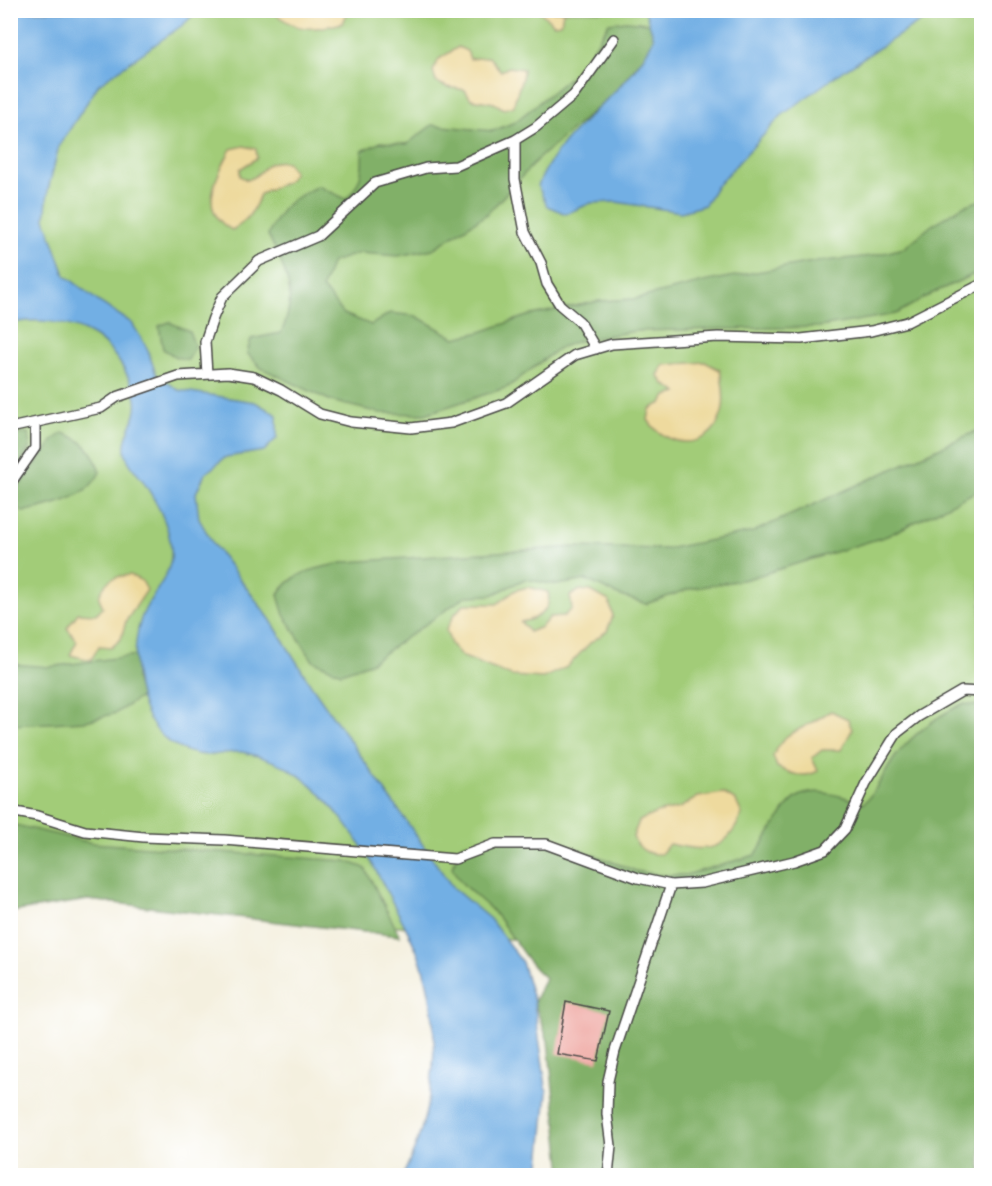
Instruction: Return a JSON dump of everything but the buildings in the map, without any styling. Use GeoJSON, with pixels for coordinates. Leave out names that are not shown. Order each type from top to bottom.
{"type":"FeatureCollection","features":[{"type":"Feature","properties":{"kind":"lane"},"geometry":{"type":"LineString","coordinates":[[207,374],[206,342],[222,297],[259,261],[318,236],[375,183],[426,168],[456,166],[515,140],[536,127],[574,95],[614,39]]}},
{"type":"Feature","properties":{"kind":"lane"},"geometry":{"type":"LineString","coordinates":[[515,140],[515,179],[525,232],[541,263],[547,284],[560,305],[580,322],[596,349]]}},
{"type":"Feature","properties":{"kind":"lane"},"geometry":{"type":"LineString","coordinates":[[10,428],[101,408],[117,397],[178,376],[207,374],[254,377],[320,414],[351,422],[411,429],[451,423],[507,403],[575,355],[612,344],[677,339],[801,339],[871,331],[907,322],[981,284]]}},
{"type":"Feature","properties":{"kind":"lane"},"geometry":{"type":"LineString","coordinates":[[10,484],[36,448],[35,424]]}},
{"type":"Feature","properties":{"kind":"lane"},"geometry":{"type":"LineString","coordinates":[[10,811],[37,816],[85,831],[456,859],[495,844],[546,844],[638,878],[671,885],[702,883],[794,861],[825,850],[845,829],[866,783],[897,733],[919,716],[962,691],[981,692]]}},
{"type":"Feature","properties":{"kind":"lane"},"geometry":{"type":"LineString","coordinates":[[608,1176],[611,1146],[607,1114],[608,1082],[615,1051],[671,885]]}},
{"type":"Feature","properties":{"kind":"green space"},"geometry":{"type":"Polygon","coordinates":[[[11,11],[981,11],[981,827],[534,942],[89,889],[11,901],[11,11]]]}},
{"type":"Feature","properties":{"kind":"green space"},"geometry":{"type":"Polygon","coordinates":[[[626,21],[649,23],[654,38],[647,53],[613,94],[539,158],[487,214],[433,249],[398,256],[360,253],[332,262],[322,288],[344,314],[371,325],[390,313],[416,316],[455,338],[481,332],[527,316],[599,301],[635,299],[708,281],[806,263],[872,256],[904,248],[932,225],[963,206],[981,200],[981,271],[933,293],[896,314],[820,327],[635,331],[578,341],[559,348],[508,387],[425,414],[380,413],[331,401],[261,368],[247,353],[251,339],[281,333],[286,319],[290,295],[288,283],[268,235],[287,205],[318,186],[346,199],[360,177],[362,151],[381,142],[407,144],[432,125],[493,131],[515,122],[581,68],[609,23],[626,21]]]}},
{"type":"Feature","properties":{"kind":"green space"},"geometry":{"type":"Polygon","coordinates":[[[169,322],[189,331],[195,347],[188,360],[176,357],[163,349],[159,326],[169,322]]]}},
{"type":"Feature","properties":{"kind":"green space"},"geometry":{"type":"Polygon","coordinates":[[[981,429],[981,489],[887,536],[747,579],[689,589],[646,604],[618,595],[587,580],[557,585],[525,579],[492,595],[466,596],[370,663],[341,673],[313,661],[284,615],[278,595],[291,580],[299,575],[317,568],[347,562],[574,547],[666,549],[753,532],[981,429]]]}},
{"type":"Feature","properties":{"kind":"green space"},"geometry":{"type":"Polygon","coordinates":[[[28,433],[30,447],[11,477],[11,435],[28,433]]]}},
{"type":"Feature","properties":{"kind":"green space"},"geometry":{"type":"Polygon","coordinates":[[[63,433],[77,439],[87,447],[100,472],[86,489],[77,495],[56,504],[23,512],[11,504],[17,489],[54,439],[63,433]]]}},
{"type":"Feature","properties":{"kind":"green space"},"geometry":{"type":"Polygon","coordinates":[[[137,655],[136,681],[141,697],[116,713],[86,721],[11,725],[11,664],[49,667],[137,655]]]}},
{"type":"Feature","properties":{"kind":"green space"},"geometry":{"type":"Polygon","coordinates":[[[963,704],[981,706],[981,1175],[562,1175],[548,1041],[534,1002],[545,978],[525,956],[496,915],[456,875],[452,867],[462,844],[500,835],[529,836],[581,850],[636,871],[660,875],[686,875],[755,855],[786,808],[795,799],[806,794],[820,792],[864,803],[896,756],[910,740],[935,719],[963,704]]]}},
{"type":"Feature","properties":{"kind":"green space"},"geometry":{"type":"Polygon","coordinates":[[[11,824],[92,843],[346,861],[365,868],[400,936],[88,900],[11,912],[11,824]]]}},
{"type":"Feature","properties":{"kind":"sand"},"geometry":{"type":"Polygon","coordinates":[[[272,11],[348,11],[343,23],[305,28],[289,23],[272,11]]]}},
{"type":"Feature","properties":{"kind":"sand"},"geometry":{"type":"Polygon","coordinates":[[[539,11],[570,11],[563,12],[561,23],[554,24],[539,11]]]}},
{"type":"Feature","properties":{"kind":"sand"},"geometry":{"type":"Polygon","coordinates":[[[458,47],[467,51],[470,59],[489,57],[501,71],[509,67],[523,69],[514,106],[504,109],[494,103],[471,99],[465,90],[447,87],[436,82],[433,71],[439,59],[458,47]]]}},
{"type":"Feature","properties":{"kind":"sand"},"geometry":{"type":"Polygon","coordinates":[[[244,146],[256,149],[257,158],[240,169],[240,176],[247,180],[258,175],[272,162],[287,162],[294,172],[288,181],[260,194],[250,215],[232,230],[221,222],[215,213],[212,203],[213,192],[220,170],[231,149],[244,146]]]}},
{"type":"Feature","properties":{"kind":"sand"},"geometry":{"type":"Polygon","coordinates":[[[705,362],[720,370],[724,399],[723,411],[715,428],[707,436],[686,442],[676,441],[665,436],[648,420],[650,409],[662,403],[666,396],[678,393],[664,384],[658,375],[664,365],[705,362]]]}},
{"type":"Feature","properties":{"kind":"sand"},"geometry":{"type":"Polygon","coordinates":[[[130,575],[142,581],[147,590],[126,621],[121,639],[112,647],[99,646],[91,660],[70,655],[77,641],[67,628],[78,613],[96,614],[103,607],[99,598],[103,587],[114,578],[130,575]]]}},
{"type":"Feature","properties":{"kind":"sand"},"geometry":{"type":"Polygon","coordinates":[[[528,587],[548,592],[549,598],[546,609],[542,613],[533,619],[521,622],[529,632],[541,627],[550,617],[564,616],[572,609],[570,596],[580,590],[591,591],[609,601],[613,616],[607,631],[590,643],[567,667],[543,678],[512,676],[461,656],[451,644],[446,630],[454,615],[464,604],[497,604],[516,590],[528,587]]]}},
{"type":"Feature","properties":{"kind":"sand"},"geometry":{"type":"Polygon","coordinates":[[[831,711],[848,719],[852,730],[841,750],[822,750],[812,758],[818,771],[807,775],[797,775],[777,767],[773,756],[784,738],[831,711]]]}},
{"type":"Feature","properties":{"kind":"sand"},"geometry":{"type":"Polygon","coordinates":[[[723,793],[736,801],[742,814],[729,836],[714,847],[694,848],[669,844],[661,854],[656,854],[644,850],[633,837],[639,821],[656,813],[680,808],[698,797],[723,793]]]}},
{"type":"Feature","properties":{"kind":"water"},"geometry":{"type":"Polygon","coordinates":[[[645,10],[937,11],[841,72],[781,116],[715,188],[705,205],[681,212],[616,202],[591,203],[566,214],[547,206],[538,186],[548,165],[562,145],[628,77],[654,38],[645,10]]]}},
{"type":"Feature","properties":{"kind":"water"},"geometry":{"type":"Polygon","coordinates":[[[11,11],[197,11],[184,24],[99,84],[59,146],[48,190],[45,219],[65,275],[99,302],[132,323],[147,348],[156,374],[178,390],[255,402],[277,415],[277,438],[264,451],[226,457],[205,474],[196,493],[199,519],[214,545],[270,619],[311,685],[453,888],[490,919],[522,962],[534,1002],[547,1093],[539,1175],[403,1175],[423,1124],[429,1097],[433,1070],[432,1015],[421,962],[409,933],[376,871],[344,821],[303,778],[278,764],[246,753],[207,755],[186,751],[161,735],[144,708],[135,664],[136,641],[145,610],[169,568],[171,548],[168,530],[161,513],[143,481],[130,464],[125,450],[127,436],[135,415],[136,399],[133,390],[124,370],[111,351],[104,343],[87,332],[49,322],[29,321],[11,324],[11,11]]]}}]}
